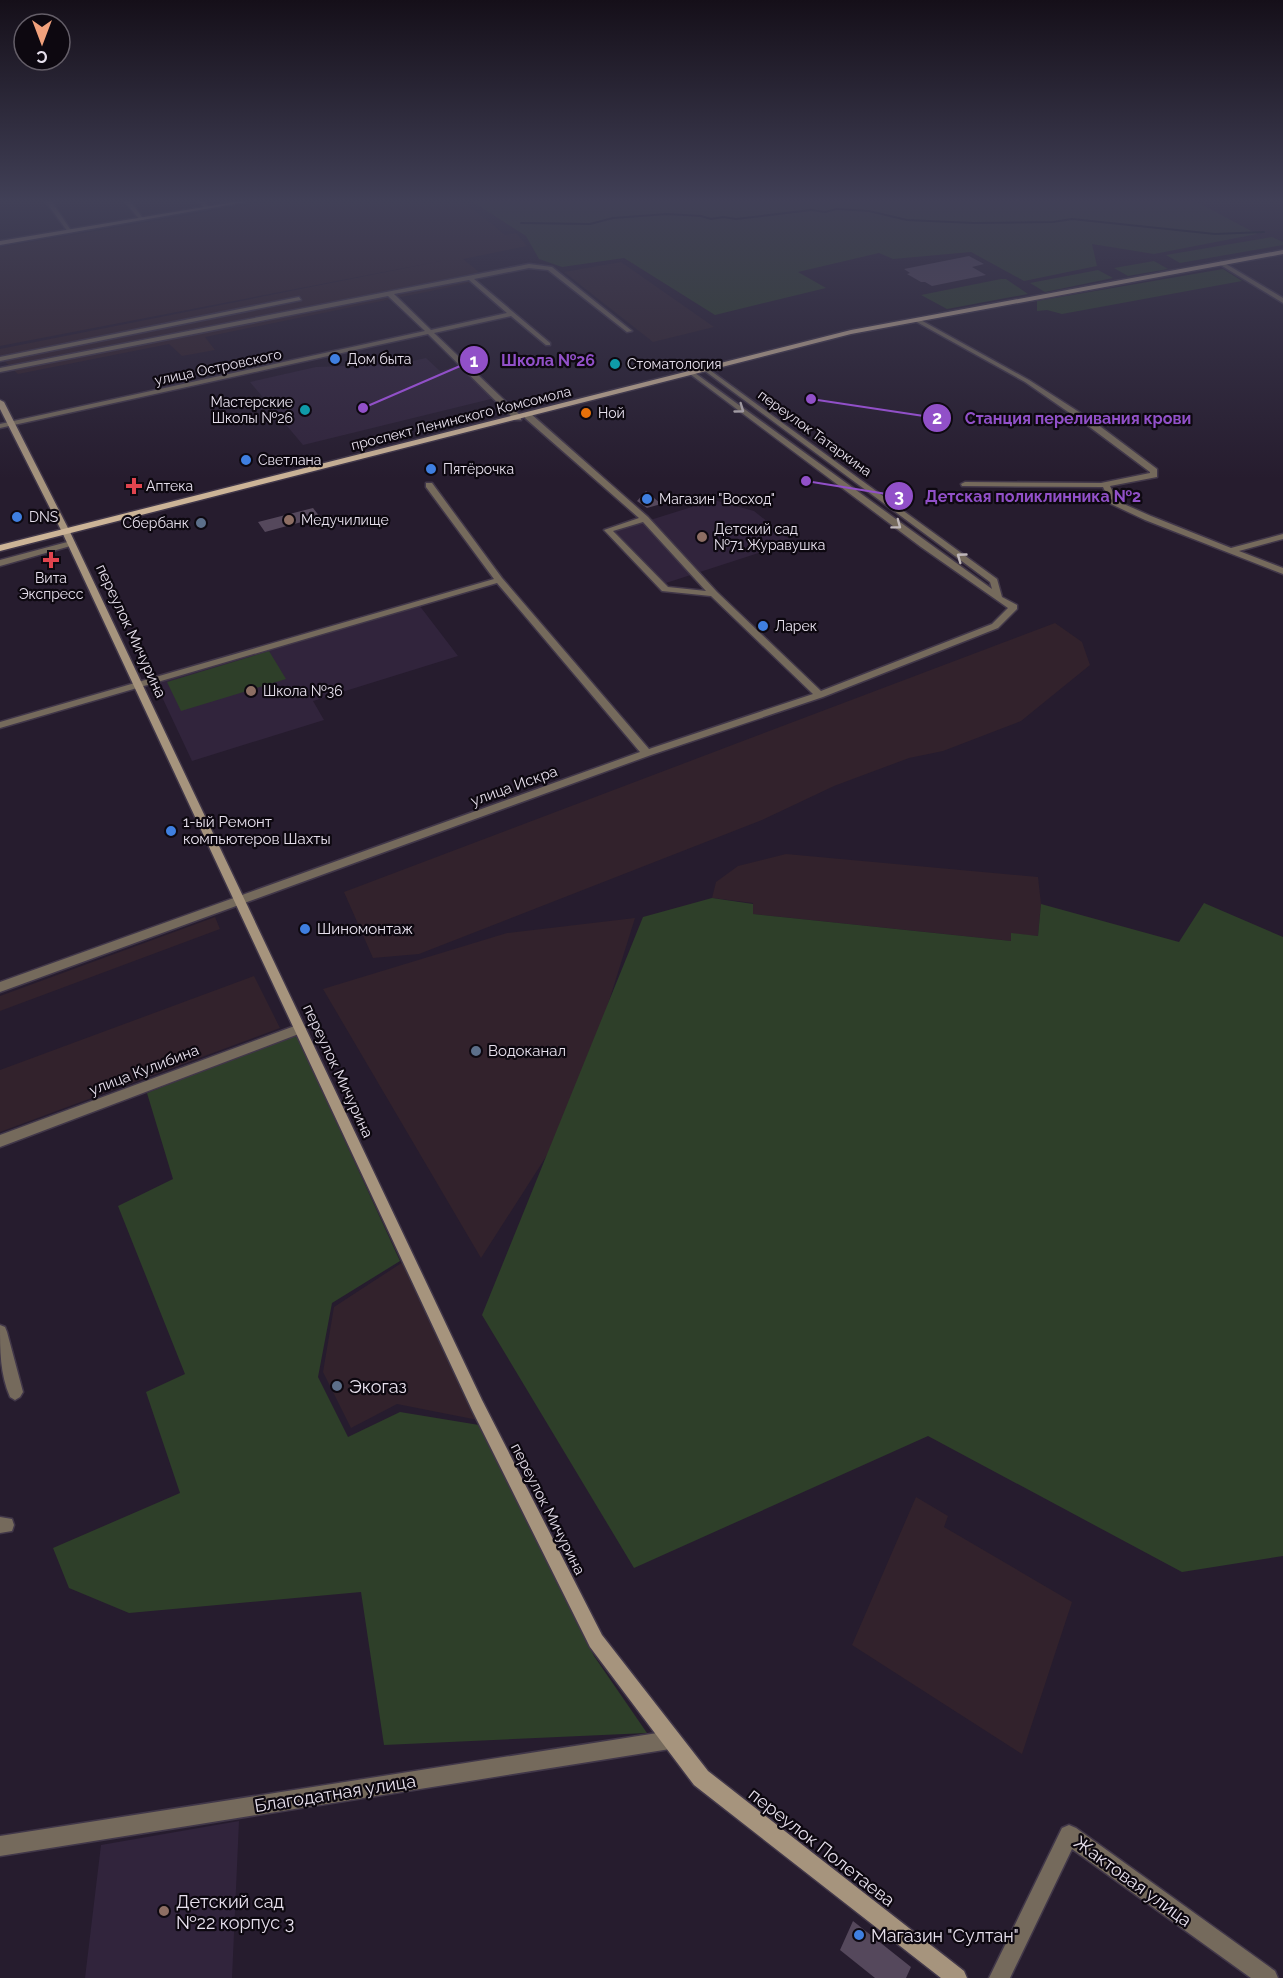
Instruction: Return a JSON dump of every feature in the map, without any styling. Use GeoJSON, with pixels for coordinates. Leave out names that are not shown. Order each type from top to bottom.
{"type":"FeatureCollection","features":[{"type":"Feature","properties":{"kind":"main road","name":"проспект Ленинского Комсомола"},"geometry":{"type":"LineString","coordinates":[[0,548],[68,537],[813,341],[1054,294]]}},
{"type":"Feature","properties":{"kind":"main road","name":"переулок Мичурина"},"geometry":{"type":"LineString","coordinates":[[0,402],[68,537],[477,1405],[596,1641],[670,1740]]}},
{"type":"Feature","properties":{"kind":"main road","name":"переулок Полетаева"},"geometry":{"type":"LineString","coordinates":[[670,1740],[700,1778],[957,1978]]}},
{"type":"Feature","properties":{"kind":"street"},"geometry":{"type":"LineString","coordinates":[[0,370],[382,294]]}},
{"type":"Feature","properties":{"kind":"street"},"geometry":{"type":"LineString","coordinates":[[390,294],[523,417],[645,519],[714,594],[820,695]]}},
{"type":"Feature","properties":{"kind":"street"},"geometry":{"type":"LineString","coordinates":[[488,294],[548,344]]}},
{"type":"Feature","properties":{"kind":"street"},"geometry":{"type":"LineString","coordinates":[[583,294],[629,331]]}},
{"type":"Feature","properties":{"kind":"street"},"geometry":{"type":"LineString","coordinates":[[1272,294],[1283,301]]}},
{"type":"Feature","properties":{"kind":"street"},"geometry":{"type":"LineString","coordinates":[[0,359],[299,298]]}},
{"type":"Feature","properties":{"kind":"street","name":"улица Островского"},"geometry":{"type":"LineString","coordinates":[[0,426],[511,314]]}},
{"type":"Feature","properties":{"kind":"street"},"geometry":{"type":"LineString","coordinates":[[917,320],[1027,381],[1090,423],[1155,471],[1154,475],[1105,484],[965,484]]}},
{"type":"Feature","properties":{"kind":"street","name":"переулок Татаркина"},"geometry":{"type":"LineString","coordinates":[[707,370],[994,581],[998,598]]}},
{"type":"Feature","properties":{"kind":"street","name":"переулок Татаркина"},"geometry":{"type":"LineString","coordinates":[[693,374],[998,598]]}},
{"type":"Feature","properties":{"kind":"street"},"geometry":{"type":"LineString","coordinates":[[1105,484],[1114,502],[1283,571]]}},
{"type":"Feature","properties":{"kind":"street"},"geometry":{"type":"LineString","coordinates":[[429,485],[499,580],[647,753]]}},
{"type":"Feature","properties":{"kind":"street"},"geometry":{"type":"LineString","coordinates":[[645,519],[608,530],[665,589],[714,594]]}},
{"type":"Feature","properties":{"kind":"street"},"geometry":{"type":"LineString","coordinates":[[1232,550],[1283,536]]}},
{"type":"Feature","properties":{"kind":"street"},"geometry":{"type":"LineString","coordinates":[[0,563],[68,537]]}},
{"type":"Feature","properties":{"kind":"street"},"geometry":{"type":"LineString","coordinates":[[0,725],[137,683],[499,580]]}},
{"type":"Feature","properties":{"kind":"street","name":"улица Искра"},"geometry":{"type":"LineString","coordinates":[[0,987],[647,753],[820,695],[995,626],[1014,607],[998,598]]}},
{"type":"Feature","properties":{"kind":"street","name":"улица Кулибина"},"geometry":{"type":"LineString","coordinates":[[0,1141],[300,1029]]}},
{"type":"Feature","properties":{"kind":"street"},"geometry":{"type":"LineString","coordinates":[[0,1332],[15,1392]]}},
{"type":"Feature","properties":{"kind":"street","name":"Благодатная улица"},"geometry":{"type":"LineString","coordinates":[[0,1846],[670,1740]]}},
{"type":"Feature","properties":{"kind":"street","name":"Жактовая улица"},"geometry":{"type":"LineString","coordinates":[[999,1978],[1069,1834],[1268,1978]]}},
{"type":"Feature","properties":{"kind":"shaded area"},"geometry":{"type":"Polygon","coordinates":[[[0,294],[268,294],[0,346],[0,294]]]}},
{"type":"Feature","properties":{"kind":"shaded area"},"geometry":{"type":"Polygon","coordinates":[[[274,294],[415,294],[205,337],[215,350],[182,356],[169,344],[18,374],[0,357],[0,349],[274,294]]]}},
{"type":"Feature","properties":{"kind":"shaded area"},"geometry":{"type":"Polygon","coordinates":[[[592,294],[667,294],[714,327],[653,342],[592,294]]]}},
{"type":"Feature","properties":{"kind":"shaded area"},"geometry":{"type":"Polygon","coordinates":[[[426,358],[440,371],[462,365],[495,398],[303,445],[250,382],[316,367],[399,364],[426,358]]]}},
{"type":"Feature","properties":{"kind":"shaded area","name":"Детский сад №71 Журавушка"},"geometry":{"type":"Polygon","coordinates":[[[714,500],[754,511],[793,542],[666,583],[612,532],[714,500]]]}},
{"type":"Feature","properties":{"kind":"shaded area","name":"Школа №36"},"geometry":{"type":"Polygon","coordinates":[[[419,605],[458,656],[313,701],[324,720],[192,761],[155,682],[419,605]]]}},
{"type":"Feature","properties":{"kind":"shaded area"},"geometry":{"type":"Polygon","coordinates":[[[1055,623],[1082,642],[1090,665],[1021,721],[943,751],[909,758],[834,786],[762,820],[419,954],[373,958],[344,892],[1055,623]]]}},
{"type":"Feature","properties":{"kind":"shaded area"},"geometry":{"type":"Polygon","coordinates":[[[786,854],[1038,877],[1041,904],[1038,936],[1011,934],[1011,941],[753,914],[753,903],[712,898],[716,882],[738,866],[786,854]]]}},
{"type":"Feature","properties":{"kind":"shaded area"},"geometry":{"type":"Polygon","coordinates":[[[215,917],[220,929],[0,1011],[0,996],[215,917]]]}},
{"type":"Feature","properties":{"kind":"shaded area","name":"Водоканал"},"geometry":{"type":"Polygon","coordinates":[[[635,918],[574,1113],[481,1258],[323,989],[507,933],[635,918]]]}},
{"type":"Feature","properties":{"kind":"shaded area"},"geometry":{"type":"Polygon","coordinates":[[[254,976],[280,1028],[0,1132],[0,1070],[254,976]]]}},
{"type":"Feature","properties":{"kind":"shaded area"},"geometry":{"type":"Polygon","coordinates":[[[403,1262],[478,1420],[397,1404],[351,1428],[323,1372],[334,1307],[403,1262]]]}},
{"type":"Feature","properties":{"kind":"shaded area"},"geometry":{"type":"Polygon","coordinates":[[[916,1497],[948,1516],[944,1527],[1072,1602],[1022,1754],[852,1645],[916,1497]]]}},
{"type":"Feature","properties":{"kind":"shaded area","name":"Детский сад №22 корпус 3"},"geometry":{"type":"Polygon","coordinates":[[[239,1821],[232,1978],[85,1978],[101,1845],[239,1821]]]}},
{"type":"Feature","properties":{"kind":"green space"},"geometry":{"type":"Polygon","coordinates":[[[682,294],[800,294],[715,315],[682,294]]]}},
{"type":"Feature","properties":{"kind":"green space"},"geometry":{"type":"Polygon","coordinates":[[[924,294],[1026,294],[947,309],[921,295],[924,294]]]}},
{"type":"Feature","properties":{"kind":"green space"},"geometry":{"type":"Polygon","coordinates":[[[1076,294],[1169,294],[1062,314],[1047,310],[1037,311],[1037,301],[1076,294]]]}},
{"type":"Feature","properties":{"kind":"green space"},"geometry":{"type":"Polygon","coordinates":[[[269,651],[286,679],[181,711],[167,682],[269,651]]]}},
{"type":"Feature","properties":{"kind":"green space"},"geometry":{"type":"Polygon","coordinates":[[[712,898],[753,904],[753,914],[1011,941],[1011,933],[1038,936],[1041,904],[1179,942],[1204,903],[1283,937],[1283,1556],[1182,1572],[928,1436],[634,1568],[482,1315],[643,917],[712,898]]]}},
{"type":"Feature","properties":{"kind":"green space"},"geometry":{"type":"Polygon","coordinates":[[[296,1034],[400,1261],[332,1303],[318,1377],[348,1437],[400,1412],[479,1425],[594,1656],[647,1733],[384,1745],[361,1592],[129,1613],[69,1588],[53,1548],[180,1493],[146,1392],[185,1374],[118,1206],[173,1179],[147,1093],[296,1034]]]}},
{"type":"Feature","properties":{"kind":"building","name":"Магазин \"Восход\""},"geometry":{"type":"Polygon","coordinates":[[[646,491],[661,504],[647,508],[637,501],[646,491]]]}},
{"type":"Feature","properties":{"kind":"building","name":"Медучилище"},"geometry":{"type":"Polygon","coordinates":[[[313,508],[320,517],[265,532],[258,522],[313,508]]]}},
{"type":"Feature","properties":{"kind":"building","name":"Магазин \"Султан\""},"geometry":{"type":"Polygon","coordinates":[[[853,1921],[911,1967],[906,1978],[875,1978],[840,1950],[853,1921]]]}},
{"type":"Feature","properties":{"kind":"place","name":"Дом быта"},"geometry":{"type":"Point","coordinates":[335,359]}},
{"type":"Feature","properties":{"kind":"place","name":"Стоматология"},"geometry":{"type":"Point","coordinates":[615,364]}},
{"type":"Feature","properties":{"kind":"place","name":"Станция переливания крови"},"geometry":{"type":"Point","coordinates":[811,399]}},
{"type":"Feature","properties":{"kind":"place","name":"Школа №26"},"geometry":{"type":"Point","coordinates":[363,408]}},
{"type":"Feature","properties":{"kind":"place","name":"Мастерские Школы №26"},"geometry":{"type":"Point","coordinates":[305,410]}},
{"type":"Feature","properties":{"kind":"place","name":"Ной"},"geometry":{"type":"Point","coordinates":[586,413]}},
{"type":"Feature","properties":{"kind":"place","name":"Светлана"},"geometry":{"type":"Point","coordinates":[246,460]}},
{"type":"Feature","properties":{"kind":"place","name":"Пятёрочка"},"geometry":{"type":"Point","coordinates":[431,469]}},
{"type":"Feature","properties":{"kind":"place","name":"Детская поликлинника №2"},"geometry":{"type":"Point","coordinates":[806,481]}},
{"type":"Feature","properties":{"kind":"place","name":"Аптека"},"geometry":{"type":"Point","coordinates":[134,486]}},
{"type":"Feature","properties":{"kind":"place","name":"Магазин \"Восход\""},"geometry":{"type":"Point","coordinates":[647,499]}},
{"type":"Feature","properties":{"kind":"place","name":"DNS"},"geometry":{"type":"Point","coordinates":[17,517]}},
{"type":"Feature","properties":{"kind":"place","name":"Медучилище"},"geometry":{"type":"Point","coordinates":[289,520]}},
{"type":"Feature","properties":{"kind":"place","name":"Сбербанк"},"geometry":{"type":"Point","coordinates":[201,523]}},
{"type":"Feature","properties":{"kind":"place","name":"Детский сад №71 Журавушка"},"geometry":{"type":"Point","coordinates":[702,537]}},
{"type":"Feature","properties":{"kind":"place","name":"Вита Экспресс"},"geometry":{"type":"Point","coordinates":[51,560]}},
{"type":"Feature","properties":{"kind":"place","name":"Ларек"},"geometry":{"type":"Point","coordinates":[763,626]}},
{"type":"Feature","properties":{"kind":"place","name":"Школа №36"},"geometry":{"type":"Point","coordinates":[251,691]}},
{"type":"Feature","properties":{"kind":"place","name":"1-ый Ремонт компьютеров Шахты"},"geometry":{"type":"Point","coordinates":[171,831]}},
{"type":"Feature","properties":{"kind":"place","name":"Шиномонтаж"},"geometry":{"type":"Point","coordinates":[305,929]}},
{"type":"Feature","properties":{"kind":"place","name":"Водоканал"},"geometry":{"type":"Point","coordinates":[476,1051]}},
{"type":"Feature","properties":{"kind":"place","name":"Экогаз"},"geometry":{"type":"Point","coordinates":[337,1386]}},
{"type":"Feature","properties":{"kind":"place","name":"Детский сад №22 корпус 3"},"geometry":{"type":"Point","coordinates":[164,1911]}},
{"type":"Feature","properties":{"kind":"place","name":"Магазин \"Султан\""},"geometry":{"type":"Point","coordinates":[859,1935]}}]}
